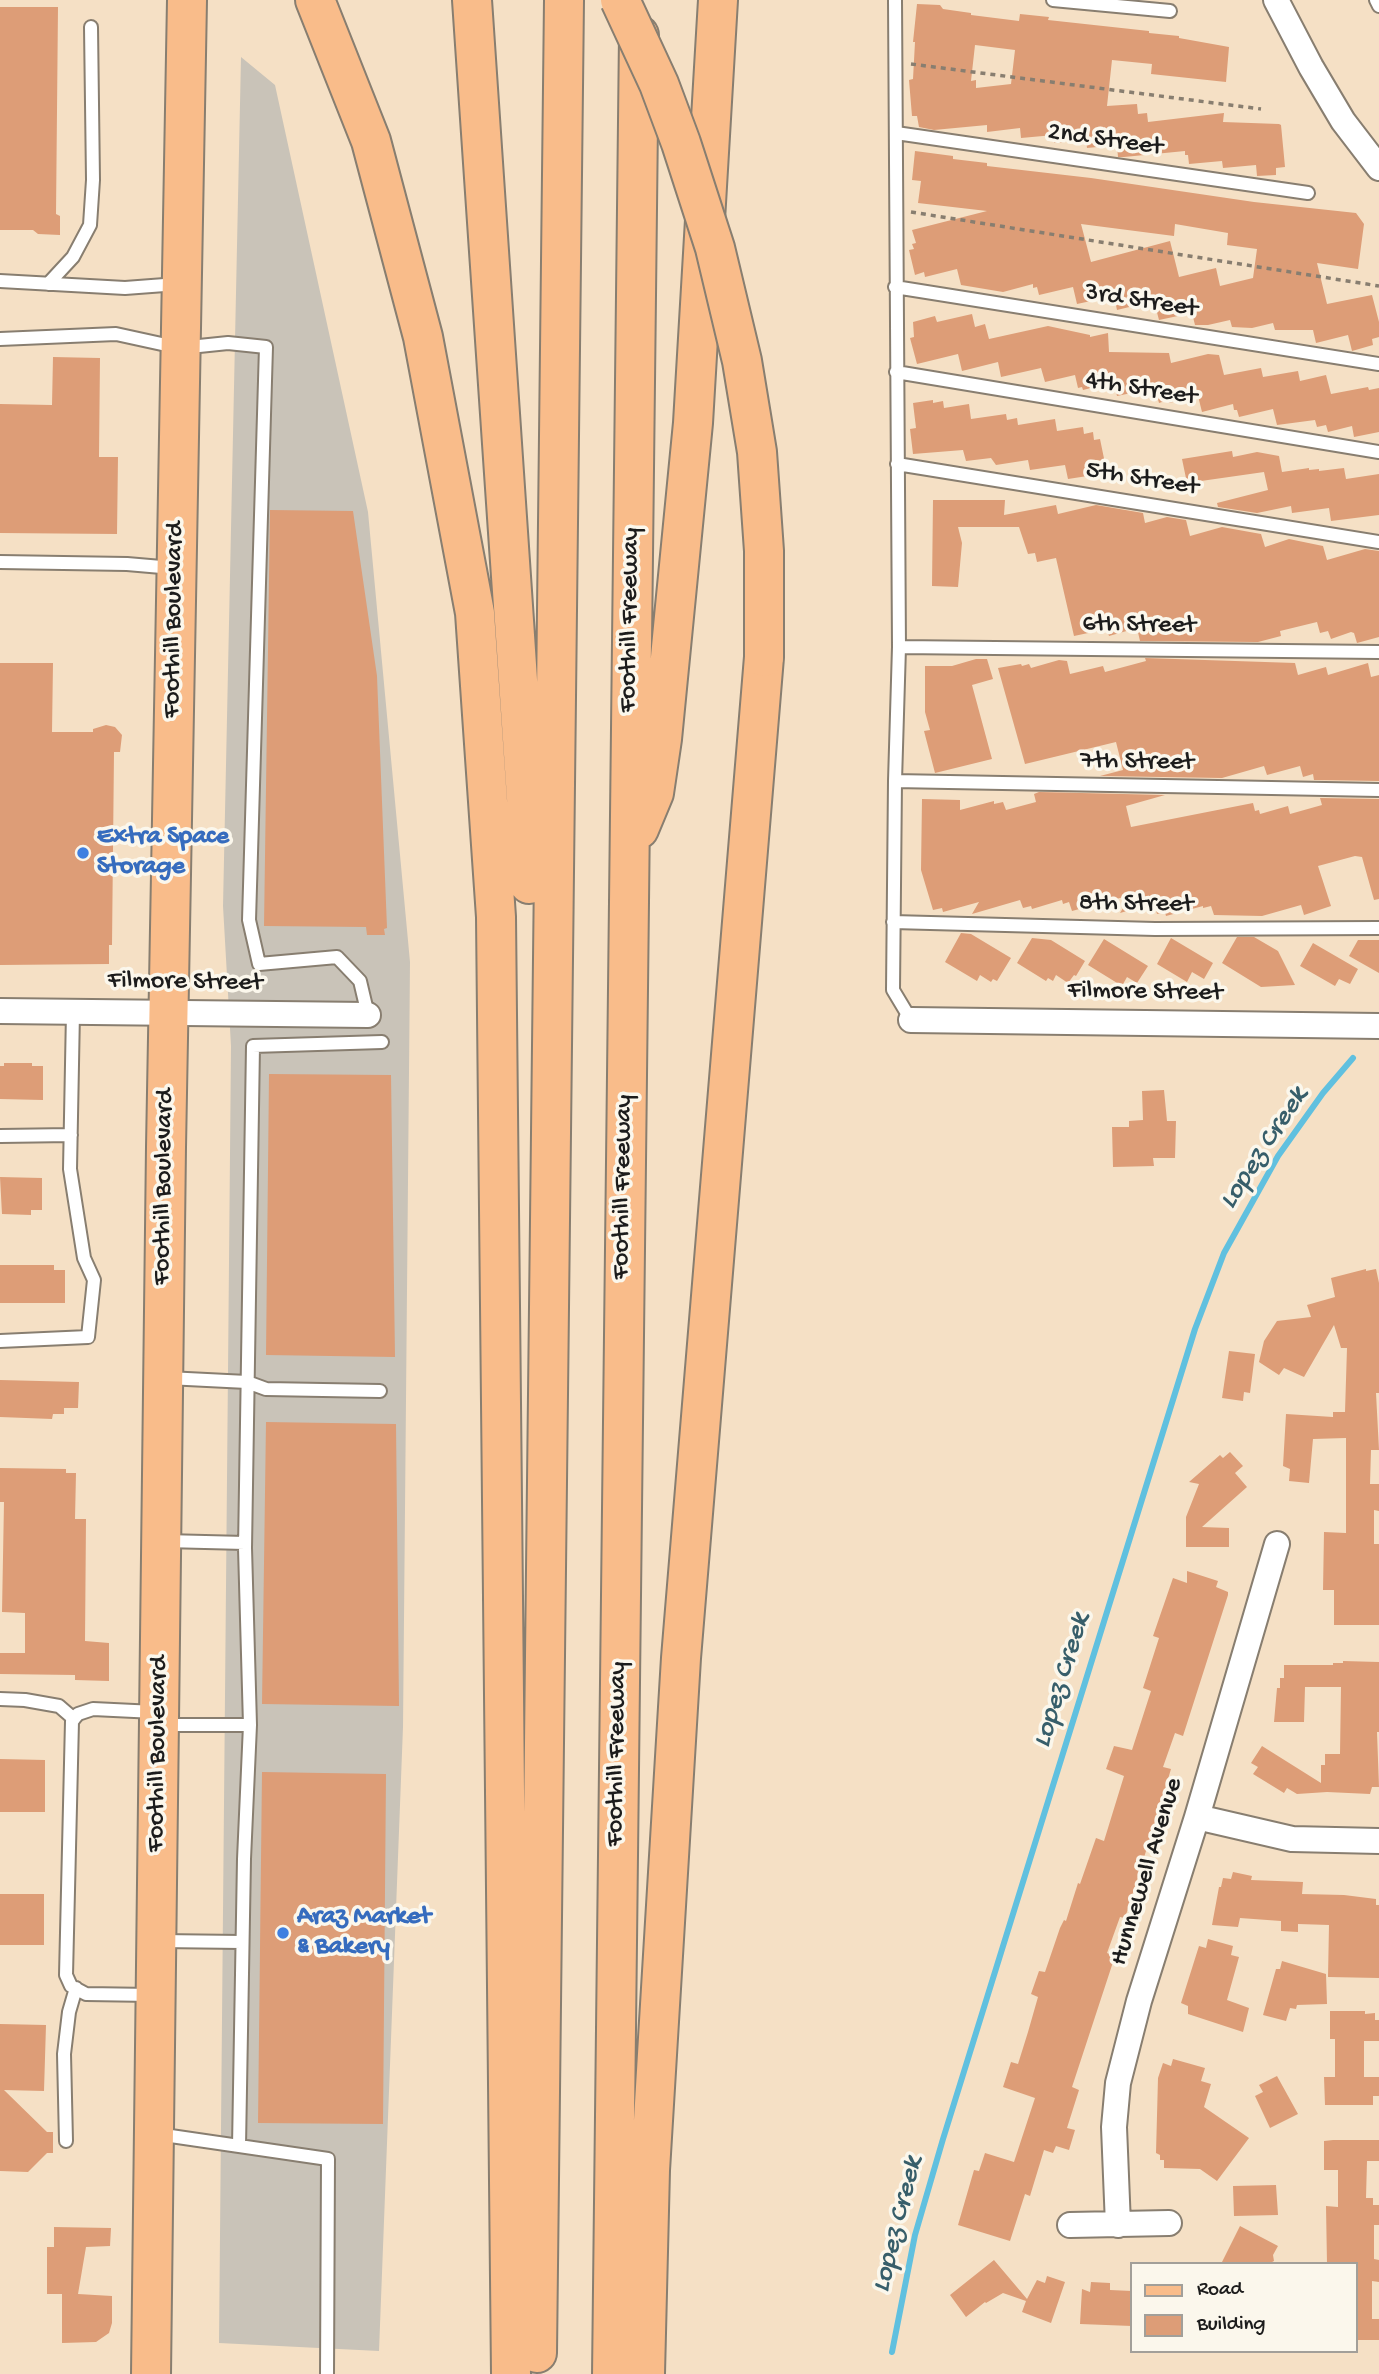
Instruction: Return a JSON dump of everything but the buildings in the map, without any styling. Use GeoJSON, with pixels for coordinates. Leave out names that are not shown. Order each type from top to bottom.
{"type":"FeatureCollection","features":[{"type":"Feature","properties":{"kind":"main road","name":"Foothill Boulevard"},"geometry":{"type":"LineString","coordinates":[[151,2374],[168,1013],[187,0]]}},
{"type":"Feature","properties":{"kind":"main road"},"geometry":{"type":"LineString","coordinates":[[315,0],[372,141],[416,311],[475,614],[496,917],[524,2327],[537,2374]]}},
{"type":"Feature","properties":{"kind":"main road"},"geometry":{"type":"LineString","coordinates":[[472,0],[526,798],[531,979],[548,1331]]}},
{"type":"Feature","properties":{"kind":"main road"},"geometry":{"type":"LineString","coordinates":[[511,2374],[524,2327],[548,1331],[564,0]]}},
{"type":"Feature","properties":{"kind":"main road"},"geometry":{"type":"LineString","coordinates":[[620,0],[659,84],[715,248],[743,361],[757,452],[764,551],[764,657],[681,1658],[650,2170],[634,2348]]}},
{"type":"Feature","properties":{"kind":"main road","name":"Foothill Freeway"},"geometry":{"type":"LineString","coordinates":[[611,2374],[634,2348],[628,857],[639,0]]}},
{"type":"Feature","properties":{"kind":"main road"},"geometry":{"type":"LineString","coordinates":[[628,857],[654,793],[662,739],[693,423],[718,0]]}},
{"type":"Feature","properties":{"kind":"street"},"geometry":{"type":"LineString","coordinates":[[1276,0],[1343,121],[1379,168]]}},
{"type":"Feature","properties":{"kind":"street","name":"Filmore Street"},"geometry":{"type":"LineString","coordinates":[[0,1011],[369,1015]]}},
{"type":"Feature","properties":{"kind":"street","name":"Filmore Street"},"geometry":{"type":"LineString","coordinates":[[911,1020],[1379,1026]]}},
{"type":"Feature","properties":{"kind":"street","name":"Hunnewell Avenue"},"geometry":{"type":"LineString","coordinates":[[1118,2225],[1114,2127],[1118,2083],[1139,2001],[1197,1817],[1277,1544]]}},
{"type":"Feature","properties":{"kind":"street"},"geometry":{"type":"LineString","coordinates":[[1197,1817],[1293,1839],[1379,1841]]}},
{"type":"Feature","properties":{"kind":"street"},"geometry":{"type":"LineString","coordinates":[[1070,2225],[1168,2223]]}},
{"type":"Feature","properties":{"kind":"lane"},"geometry":{"type":"LineString","coordinates":[[895,0],[899,647],[893,990],[911,1020]]}},
{"type":"Feature","properties":{"kind":"lane"},"geometry":{"type":"LineString","coordinates":[[1053,0],[1170,11]]}},
{"type":"Feature","properties":{"kind":"lane"},"geometry":{"type":"LineString","coordinates":[[1376,0],[1379,6]]}},
{"type":"Feature","properties":{"kind":"lane"},"geometry":{"type":"LineString","coordinates":[[48,284],[73,257],[90,225],[93,180],[91,27]]}},
{"type":"Feature","properties":{"kind":"lane","name":"2nd Street"},"geometry":{"type":"LineString","coordinates":[[896,133],[1308,193]]}},
{"type":"Feature","properties":{"kind":"lane"},"geometry":{"type":"LineString","coordinates":[[0,281],[125,288],[182,284]]}},
{"type":"Feature","properties":{"kind":"lane","name":"3rd Street"},"geometry":{"type":"LineString","coordinates":[[895,286],[1379,364]]}},
{"type":"Feature","properties":{"kind":"lane"},"geometry":{"type":"LineString","coordinates":[[0,339],[116,334],[180,348],[228,343],[267,347],[249,920],[258,964],[337,957],[360,981],[369,1015]]}},
{"type":"Feature","properties":{"kind":"lane","name":"4th Street"},"geometry":{"type":"LineString","coordinates":[[896,372],[1379,452]]}},
{"type":"Feature","properties":{"kind":"lane","name":"5th Street"},"geometry":{"type":"LineString","coordinates":[[897,464],[1379,542]]}},
{"type":"Feature","properties":{"kind":"lane"},"geometry":{"type":"LineString","coordinates":[[0,562],[127,564],[176,568]]}},
{"type":"Feature","properties":{"kind":"lane","name":"6th Street"},"geometry":{"type":"LineString","coordinates":[[899,647],[1379,652]]}},
{"type":"Feature","properties":{"kind":"lane","name":"7th Street"},"geometry":{"type":"LineString","coordinates":[[895,781],[1379,790]]}},
{"type":"Feature","properties":{"kind":"lane","name":"8th Street"},"geometry":{"type":"LineString","coordinates":[[893,922],[1155,929],[1379,928]]}},
{"type":"Feature","properties":{"kind":"lane"},"geometry":{"type":"LineString","coordinates":[[0,1341],[88,1337],[94,1280],[84,1258],[70,1169],[73,1012]]}},
{"type":"Feature","properties":{"kind":"lane"},"geometry":{"type":"LineString","coordinates":[[239,2146],[250,1725],[245,1543],[253,1045],[382,1042]]}},
{"type":"Feature","properties":{"kind":"lane"},"geometry":{"type":"LineString","coordinates":[[0,1136],[71,1135]]}},
{"type":"Feature","properties":{"kind":"lane"},"geometry":{"type":"LineString","coordinates":[[163,1378],[247,1382],[266,1389],[380,1391]]}},
{"type":"Feature","properties":{"kind":"lane"},"geometry":{"type":"LineString","coordinates":[[161,1540],[245,1543]]}},
{"type":"Feature","properties":{"kind":"lane"},"geometry":{"type":"LineString","coordinates":[[0,1699],[59,1706],[74,1719]]}},
{"type":"Feature","properties":{"kind":"lane"},"geometry":{"type":"LineString","coordinates":[[156,1995],[86,1994],[71,1986],[66,1976],[74,1719],[78,1714],[93,1709],[159,1719],[250,1725]]}},
{"type":"Feature","properties":{"kind":"lane"},"geometry":{"type":"LineString","coordinates":[[156,1941],[243,1942]]}},
{"type":"Feature","properties":{"kind":"lane"},"geometry":{"type":"LineString","coordinates":[[66,2141],[64,2054],[69,2012],[76,1988]]}},
{"type":"Feature","properties":{"kind":"lane"},"geometry":{"type":"LineString","coordinates":[[154,2134],[328,2159],[327,2374]]}},
{"type":"Feature","properties":{"kind":"path"},"geometry":{"type":"LineString","coordinates":[[895,62],[1261,109]]}},
{"type":"Feature","properties":{"kind":"path"},"geometry":{"type":"LineString","coordinates":[[895,209],[1379,286]]}},
{"type":"Feature","properties":{"kind":"shaded area"},"geometry":{"type":"Polygon","coordinates":[[[241,57],[275,85],[368,512],[410,962],[403,1727],[379,2351],[219,2343],[231,1046],[223,906],[241,57]]]}},
{"type":"Feature","properties":{"kind":"waterway","name":"Lopez Creek"},"geometry":{"type":"LineString","coordinates":[[892,2352],[915,2235],[943,2139],[1195,1329],[1224,1253],[1278,1156],[1323,1093],[1353,1058]]}},
{"type":"Feature","properties":{"kind":"place","name":"Extra Space Storage"},"geometry":{"type":"Point","coordinates":[83,853]}},
{"type":"Feature","properties":{"kind":"place","name":"Araz Market & Bakery"},"geometry":{"type":"Point","coordinates":[283,1933]}}]}
